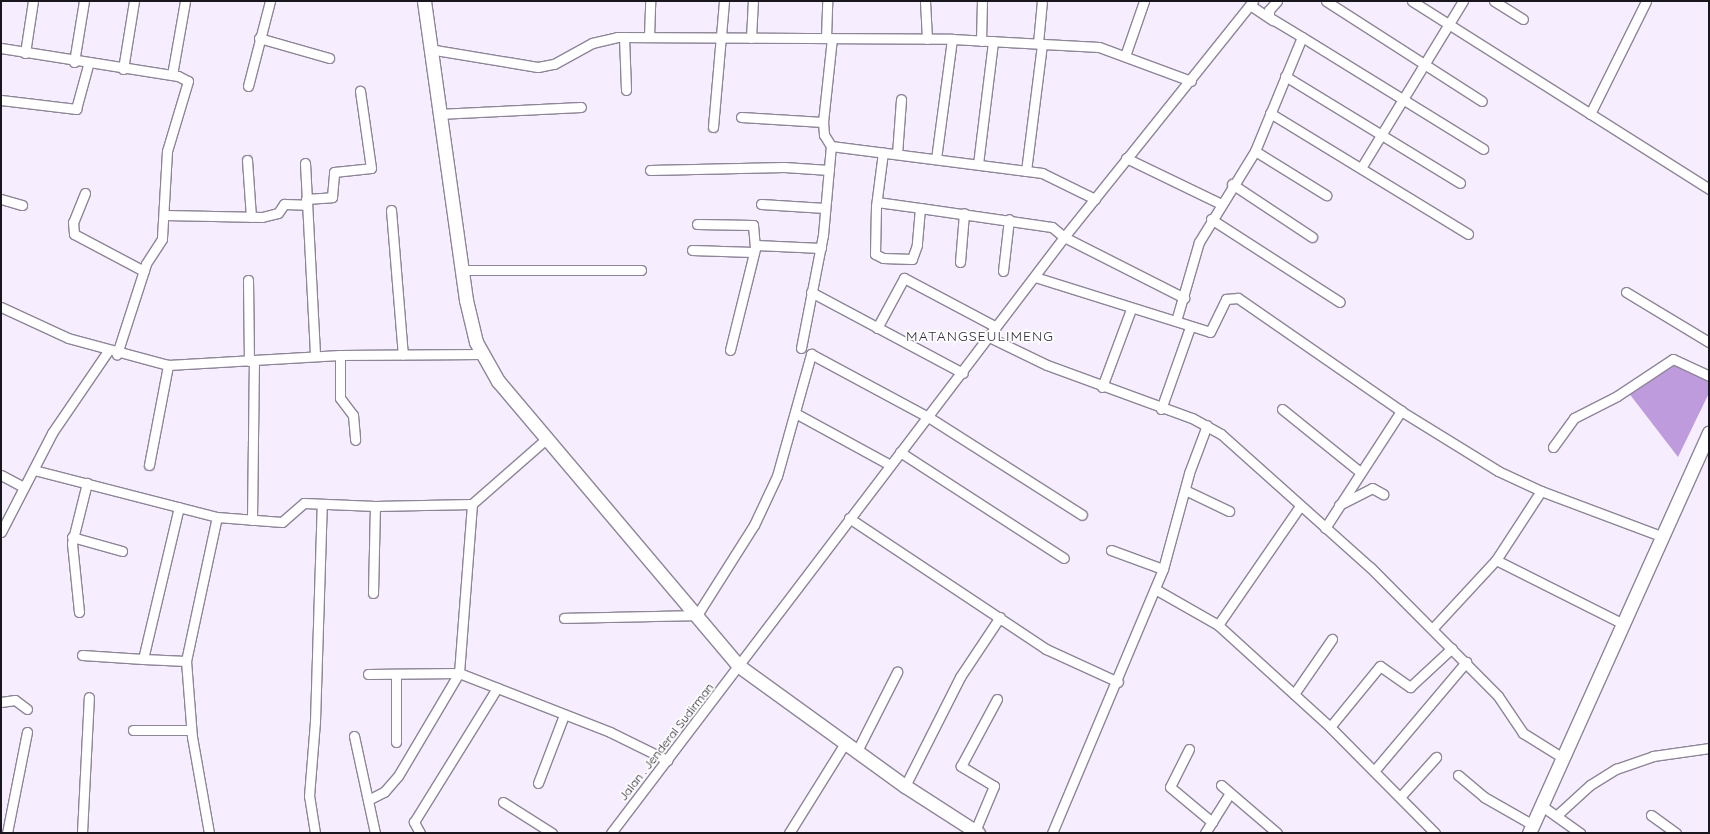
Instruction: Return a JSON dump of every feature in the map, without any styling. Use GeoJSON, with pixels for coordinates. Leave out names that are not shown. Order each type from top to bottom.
{"type":"FeatureCollection","features":[{"type":"Feature","properties":{"kind":"highway"},"geometry":{"type":"LineString","coordinates":[[424,1],[438,114],[461,270],[470,320],[482,354],[498,381],[740,666],[905,786],[972,832]]}},
{"type":"Feature","properties":{"kind":"highway"},"geometry":{"type":"LineString","coordinates":[[1531,829],[1564,758],[1661,536],[1709,433]]}},
{"type":"Feature","properties":{"kind":"street"},"geometry":{"type":"LineString","coordinates":[[25,53],[34,1]]}},
{"type":"Feature","properties":{"kind":"street"},"geometry":{"type":"LineString","coordinates":[[74,62],[84,1]]}},
{"type":"Feature","properties":{"kind":"street"},"geometry":{"type":"LineString","coordinates":[[123,70],[134,1]]}},
{"type":"Feature","properties":{"kind":"street"},"geometry":{"type":"LineString","coordinates":[[172,75],[184,1]]}},
{"type":"Feature","properties":{"kind":"street"},"geometry":{"type":"LineString","coordinates":[[248,86],[259,38],[270,1]]}},
{"type":"Feature","properties":{"kind":"street"},"geometry":{"type":"LineString","coordinates":[[649,37],[650,1]]}},
{"type":"Feature","properties":{"kind":"street"},"geometry":{"type":"LineString","coordinates":[[713,127],[724,1]]}},
{"type":"Feature","properties":{"kind":"street"},"geometry":{"type":"LineString","coordinates":[[751,38],[754,1]]}},
{"type":"Feature","properties":{"kind":"street"},"geometry":{"type":"LineString","coordinates":[[801,348],[821,248],[831,146],[824,135],[823,122],[829,38],[827,1]]}},
{"type":"Feature","properties":{"kind":"street"},"geometry":{"type":"LineString","coordinates":[[925,1],[927,39]]}},
{"type":"Feature","properties":{"kind":"street"},"geometry":{"type":"LineString","coordinates":[[982,1],[982,41]]}},
{"type":"Feature","properties":{"kind":"street"},"geometry":{"type":"LineString","coordinates":[[1026,172],[1040,43],[1042,1]]}},
{"type":"Feature","properties":{"kind":"street"},"geometry":{"type":"LineString","coordinates":[[1125,56],[1144,1]]}},
{"type":"Feature","properties":{"kind":"street"},"geometry":{"type":"LineString","coordinates":[[1274,20],[1268,13],[1277,1]]}},
{"type":"Feature","properties":{"kind":"street"},"geometry":{"type":"LineString","coordinates":[[1326,1],[1482,101]]}},
{"type":"Feature","properties":{"kind":"street"},"geometry":{"type":"LineString","coordinates":[[1412,1],[1709,189]]}},
{"type":"Feature","properties":{"kind":"street"},"geometry":{"type":"LineString","coordinates":[[1361,168],[1463,1]]}},
{"type":"Feature","properties":{"kind":"street"},"geometry":{"type":"LineString","coordinates":[[1494,1],[1523,19]]}},
{"type":"Feature","properties":{"kind":"street"},"geometry":{"type":"LineString","coordinates":[[1590,114],[1646,1]]}},
{"type":"Feature","properties":{"kind":"street"},"geometry":{"type":"LineString","coordinates":[[1251,3],[1274,20],[1483,149]]}},
{"type":"Feature","properties":{"kind":"street","name":"Jalan . Jenderal Sudirman"},"geometry":{"type":"LineString","coordinates":[[611,833],[740,666],[890,465],[931,418],[963,373],[992,338],[996,327],[1064,237],[1126,158],[1191,82],[1251,3]]}},
{"type":"Feature","properties":{"kind":"street"},"geometry":{"type":"LineString","coordinates":[[429,49],[538,67],[554,64],[601,40],[624,37],[952,39],[1099,47],[1191,82]]}},
{"type":"Feature","properties":{"kind":"street"},"geometry":{"type":"LineString","coordinates":[[624,37],[626,90]]}},
{"type":"Feature","properties":{"kind":"street"},"geometry":{"type":"LineString","coordinates":[[1176,321],[1184,298],[1197,246],[1232,184],[1255,151],[1302,37]]}},
{"type":"Feature","properties":{"kind":"street"},"geometry":{"type":"LineString","coordinates":[[259,38],[329,58]]}},
{"type":"Feature","properties":{"kind":"street"},"geometry":{"type":"LineString","coordinates":[[936,159],[952,39]]}},
{"type":"Feature","properties":{"kind":"street"},"geometry":{"type":"LineString","coordinates":[[978,164],[993,41]]}},
{"type":"Feature","properties":{"kind":"street"},"geometry":{"type":"LineString","coordinates":[[1,48],[88,65],[172,75],[186,79],[189,83],[166,151],[165,215],[161,244],[144,271],[118,354]]}},
{"type":"Feature","properties":{"kind":"street"},"geometry":{"type":"LineString","coordinates":[[1,100],[76,109],[88,65]]}},
{"type":"Feature","properties":{"kind":"street"},"geometry":{"type":"LineString","coordinates":[[1285,76],[1460,183]]}},
{"type":"Feature","properties":{"kind":"street"},"geometry":{"type":"LineString","coordinates":[[165,215],[251,217],[276,214],[284,204],[332,197],[334,172],[371,168],[360,92]]}},
{"type":"Feature","properties":{"kind":"street"},"geometry":{"type":"LineString","coordinates":[[897,154],[901,99]]}},
{"type":"Feature","properties":{"kind":"street"},"geometry":{"type":"LineString","coordinates":[[438,114],[580,107]]}},
{"type":"Feature","properties":{"kind":"street"},"geometry":{"type":"LineString","coordinates":[[1270,113],[1468,234]]}},
{"type":"Feature","properties":{"kind":"street"},"geometry":{"type":"LineString","coordinates":[[741,117],[823,122]]}},
{"type":"Feature","properties":{"kind":"street"},"geometry":{"type":"LineString","coordinates":[[831,146],[978,164],[1049,175],[1095,199]]}},
{"type":"Feature","properties":{"kind":"street"},"geometry":{"type":"LineString","coordinates":[[1255,151],[1326,195]]}},
{"type":"Feature","properties":{"kind":"street"},"geometry":{"type":"LineString","coordinates":[[883,152],[877,202],[875,252],[883,258],[914,257],[920,208]]}},
{"type":"Feature","properties":{"kind":"street"},"geometry":{"type":"LineString","coordinates":[[1126,158],[1221,204]]}},
{"type":"Feature","properties":{"kind":"street"},"geometry":{"type":"LineString","coordinates":[[247,160],[251,217]]}},
{"type":"Feature","properties":{"kind":"street"},"geometry":{"type":"LineString","coordinates":[[305,163],[315,356]]}},
{"type":"Feature","properties":{"kind":"street"},"geometry":{"type":"LineString","coordinates":[[650,170],[784,166],[829,170]]}},
{"type":"Feature","properties":{"kind":"street"},"geometry":{"type":"LineString","coordinates":[[1232,184],[1312,237]]}},
{"type":"Feature","properties":{"kind":"street"},"geometry":{"type":"LineString","coordinates":[[85,194],[73,222],[74,234],[144,271]]}},
{"type":"Feature","properties":{"kind":"street"},"geometry":{"type":"LineString","coordinates":[[1,199],[22,205]]}},
{"type":"Feature","properties":{"kind":"street"},"geometry":{"type":"LineString","coordinates":[[877,202],[1009,219],[1052,227],[1064,237],[1184,298]]}},
{"type":"Feature","properties":{"kind":"street"},"geometry":{"type":"LineString","coordinates":[[761,204],[825,208]]}},
{"type":"Feature","properties":{"kind":"street"},"geometry":{"type":"LineString","coordinates":[[391,210],[402,355]]}},
{"type":"Feature","properties":{"kind":"street"},"geometry":{"type":"LineString","coordinates":[[960,262],[964,214]]}},
{"type":"Feature","properties":{"kind":"street"},"geometry":{"type":"LineString","coordinates":[[1003,271],[1009,219]]}},
{"type":"Feature","properties":{"kind":"street"},"geometry":{"type":"LineString","coordinates":[[1211,219],[1340,302]]}},
{"type":"Feature","properties":{"kind":"street"},"geometry":{"type":"LineString","coordinates":[[697,224],[752,225],[754,250],[730,350]]}},
{"type":"Feature","properties":{"kind":"street"},"geometry":{"type":"LineString","coordinates":[[692,250],[754,250],[763,244],[821,248]]}},
{"type":"Feature","properties":{"kind":"street"},"geometry":{"type":"LineString","coordinates":[[461,270],[641,270]]}},
{"type":"Feature","properties":{"kind":"street"},"geometry":{"type":"LineString","coordinates":[[1035,277],[1131,309],[1212,332],[1226,299],[1238,298],[1401,411],[1498,471],[1541,491],[1661,536]]}},
{"type":"Feature","properties":{"kind":"street"},"geometry":{"type":"LineString","coordinates":[[877,328],[904,278],[996,327]]}},
{"type":"Feature","properties":{"kind":"street"},"geometry":{"type":"LineString","coordinates":[[248,280],[252,360],[252,520]]}},
{"type":"Feature","properties":{"kind":"street"},"geometry":{"type":"LineString","coordinates":[[811,292],[963,373]]}},
{"type":"Feature","properties":{"kind":"street"},"geometry":{"type":"LineString","coordinates":[[1626,292],[1709,342]]}},
{"type":"Feature","properties":{"kind":"street"},"geometry":{"type":"LineString","coordinates":[[1,307],[43,328],[108,351],[168,365],[340,355],[482,354]]}},
{"type":"Feature","properties":{"kind":"street"},"geometry":{"type":"LineString","coordinates":[[1102,387],[1131,309]]}},
{"type":"Feature","properties":{"kind":"street"},"geometry":{"type":"LineString","coordinates":[[1161,409],[1190,327]]}},
{"type":"Feature","properties":{"kind":"street"},"geometry":{"type":"LineString","coordinates":[[992,338],[1102,387],[1207,425],[1229,440],[1452,648],[1498,696],[1517,728],[1564,758]]}},
{"type":"Feature","properties":{"kind":"street"},"geometry":{"type":"LineString","coordinates":[[1,532],[59,421],[108,351]]}},
{"type":"Feature","properties":{"kind":"street"},"geometry":{"type":"LineString","coordinates":[[564,618],[697,615],[754,525],[777,476],[797,414],[811,354],[931,418],[941,426],[1082,515]]}},
{"type":"Feature","properties":{"kind":"street"},"geometry":{"type":"LineString","coordinates":[[340,355],[340,398],[353,415],[355,440]]}},
{"type":"Feature","properties":{"kind":"street"},"geometry":{"type":"LineString","coordinates":[[1553,447],[1574,418],[1617,396],[1673,358],[1709,376]]}},
{"type":"Feature","properties":{"kind":"street"},"geometry":{"type":"LineString","coordinates":[[149,465],[168,365]]}},
{"type":"Feature","properties":{"kind":"street"},"geometry":{"type":"LineString","coordinates":[[1282,409],[1360,472]]}},
{"type":"Feature","properties":{"kind":"street"},"geometry":{"type":"LineString","coordinates":[[1325,528],[1401,411]]}},
{"type":"Feature","properties":{"kind":"street"},"geometry":{"type":"LineString","coordinates":[[797,414],[890,465]]}},
{"type":"Feature","properties":{"kind":"street"},"geometry":{"type":"LineString","coordinates":[[1052,833],[1118,682],[1162,569],[1185,490],[1207,425]]}},
{"type":"Feature","properties":{"kind":"street"},"geometry":{"type":"LineString","coordinates":[[34,470],[217,517],[286,521],[299,504],[375,506],[472,504],[547,438]]}},
{"type":"Feature","properties":{"kind":"street"},"geometry":{"type":"LineString","coordinates":[[902,453],[1064,558]]}},
{"type":"Feature","properties":{"kind":"street"},"geometry":{"type":"LineString","coordinates":[[1,475],[24,488]]}},
{"type":"Feature","properties":{"kind":"street"},"geometry":{"type":"LineString","coordinates":[[79,612],[72,537],[87,483]]}},
{"type":"Feature","properties":{"kind":"street"},"geometry":{"type":"LineString","coordinates":[[1339,506],[1372,488],[1383,494]]}},
{"type":"Feature","properties":{"kind":"street"},"geometry":{"type":"LineString","coordinates":[[1185,490],[1229,511]]}},
{"type":"Feature","properties":{"kind":"street"},"geometry":{"type":"LineString","coordinates":[[1432,629],[1496,560],[1541,491]]}},
{"type":"Feature","properties":{"kind":"street"},"geometry":{"type":"LineString","coordinates":[[316,833],[309,796],[315,721],[322,504]]}},
{"type":"Feature","properties":{"kind":"street"},"geometry":{"type":"LineString","coordinates":[[368,800],[384,792],[398,776],[459,673],[472,504]]}},
{"type":"Feature","properties":{"kind":"street"},"geometry":{"type":"LineString","coordinates":[[373,593],[375,506]]}},
{"type":"Feature","properties":{"kind":"street"},"geometry":{"type":"LineString","coordinates":[[1218,625],[1300,506]]}},
{"type":"Feature","properties":{"kind":"street"},"geometry":{"type":"LineString","coordinates":[[143,659],[179,507]]}},
{"type":"Feature","properties":{"kind":"street"},"geometry":{"type":"LineString","coordinates":[[209,833],[191,730],[186,661],[217,517]]}},
{"type":"Feature","properties":{"kind":"street"},"geometry":{"type":"LineString","coordinates":[[850,520],[862,530],[1000,617],[1046,649],[1118,682]]}},
{"type":"Feature","properties":{"kind":"street"},"geometry":{"type":"LineString","coordinates":[[72,537],[122,551]]}},
{"type":"Feature","properties":{"kind":"street"},"geometry":{"type":"LineString","coordinates":[[1111,550],[1162,569]]}},
{"type":"Feature","properties":{"kind":"street"},"geometry":{"type":"LineString","coordinates":[[1496,560],[1622,624]]}},
{"type":"Feature","properties":{"kind":"street"},"geometry":{"type":"LineString","coordinates":[[1154,589],[1218,625],[1330,727],[1435,833]]}},
{"type":"Feature","properties":{"kind":"street"},"geometry":{"type":"LineString","coordinates":[[905,786],[960,677],[1000,617]]}},
{"type":"Feature","properties":{"kind":"street"},"geometry":{"type":"LineString","coordinates":[[1294,694],[1332,639]]}},
{"type":"Feature","properties":{"kind":"street"},"geometry":{"type":"LineString","coordinates":[[1330,727],[1380,666],[1410,688],[1452,648]]}},
{"type":"Feature","properties":{"kind":"street"},"geometry":{"type":"LineString","coordinates":[[82,655],[186,661]]}},
{"type":"Feature","properties":{"kind":"street"},"geometry":{"type":"LineString","coordinates":[[1374,771],[1466,662]]}},
{"type":"Feature","properties":{"kind":"street"},"geometry":{"type":"LineString","coordinates":[[857,751],[897,672]]}},
{"type":"Feature","properties":{"kind":"street"},"geometry":{"type":"LineString","coordinates":[[368,674],[459,673],[610,732],[667,760]]}},
{"type":"Feature","properties":{"kind":"street"},"geometry":{"type":"LineString","coordinates":[[396,674],[396,742]]}},
{"type":"Feature","properties":{"kind":"street"},"geometry":{"type":"LineString","coordinates":[[420,833],[414,822],[497,688]]}},
{"type":"Feature","properties":{"kind":"street"},"geometry":{"type":"LineString","coordinates":[[82,833],[89,698]]}},
{"type":"Feature","properties":{"kind":"street"},"geometry":{"type":"LineString","coordinates":[[972,832],[994,786],[961,766],[997,699]]}},
{"type":"Feature","properties":{"kind":"street"},"geometry":{"type":"LineString","coordinates":[[1,702],[15,700],[27,709]]}},
{"type":"Feature","properties":{"kind":"street"},"geometry":{"type":"LineString","coordinates":[[538,783],[564,715]]}},
{"type":"Feature","properties":{"kind":"street"},"geometry":{"type":"LineString","coordinates":[[133,730],[191,730]]}},
{"type":"Feature","properties":{"kind":"street"},"geometry":{"type":"LineString","coordinates":[[7,833],[27,732]]}},
{"type":"Feature","properties":{"kind":"street"},"geometry":{"type":"LineString","coordinates":[[354,736],[375,833]]}},
{"type":"Feature","properties":{"kind":"street"},"geometry":{"type":"LineString","coordinates":[[788,833],[845,742]]}},
{"type":"Feature","properties":{"kind":"street"},"geometry":{"type":"LineString","coordinates":[[1556,816],[1590,785],[1616,769],[1653,756],[1709,748]]}},
{"type":"Feature","properties":{"kind":"street"},"geometry":{"type":"LineString","coordinates":[[1189,749],[1170,787],[1212,822]]}},
{"type":"Feature","properties":{"kind":"street"},"geometry":{"type":"LineString","coordinates":[[1400,797],[1436,757]]}},
{"type":"Feature","properties":{"kind":"street"},"geometry":{"type":"LineString","coordinates":[[1458,775],[1484,797],[1531,829]]}},
{"type":"Feature","properties":{"kind":"street"},"geometry":{"type":"LineString","coordinates":[[1221,785],[1277,833]]}},
{"type":"Feature","properties":{"kind":"street"},"geometry":{"type":"LineString","coordinates":[[1205,833],[1230,793]]}},
{"type":"Feature","properties":{"kind":"street"},"geometry":{"type":"LineString","coordinates":[[503,802],[552,833]]}},
{"type":"Feature","properties":{"kind":"street"},"geometry":{"type":"LineString","coordinates":[[1542,806],[1580,833]]}},
{"type":"Feature","properties":{"kind":"street"},"geometry":{"type":"LineString","coordinates":[[1651,815],[1676,833]]}},
{"type":"Feature","properties":{"kind":"shaded area"},"geometry":{"type":"Polygon","coordinates":[[[1677,360],[1709,380],[1709,393],[1678,457],[1628,392],[1677,360]]]}},
{"type":"Feature","properties":{"kind":"district","name":"MATANGSEULIMENG"},"geometry":{"type":"Point","coordinates":[980,336]}}]}
